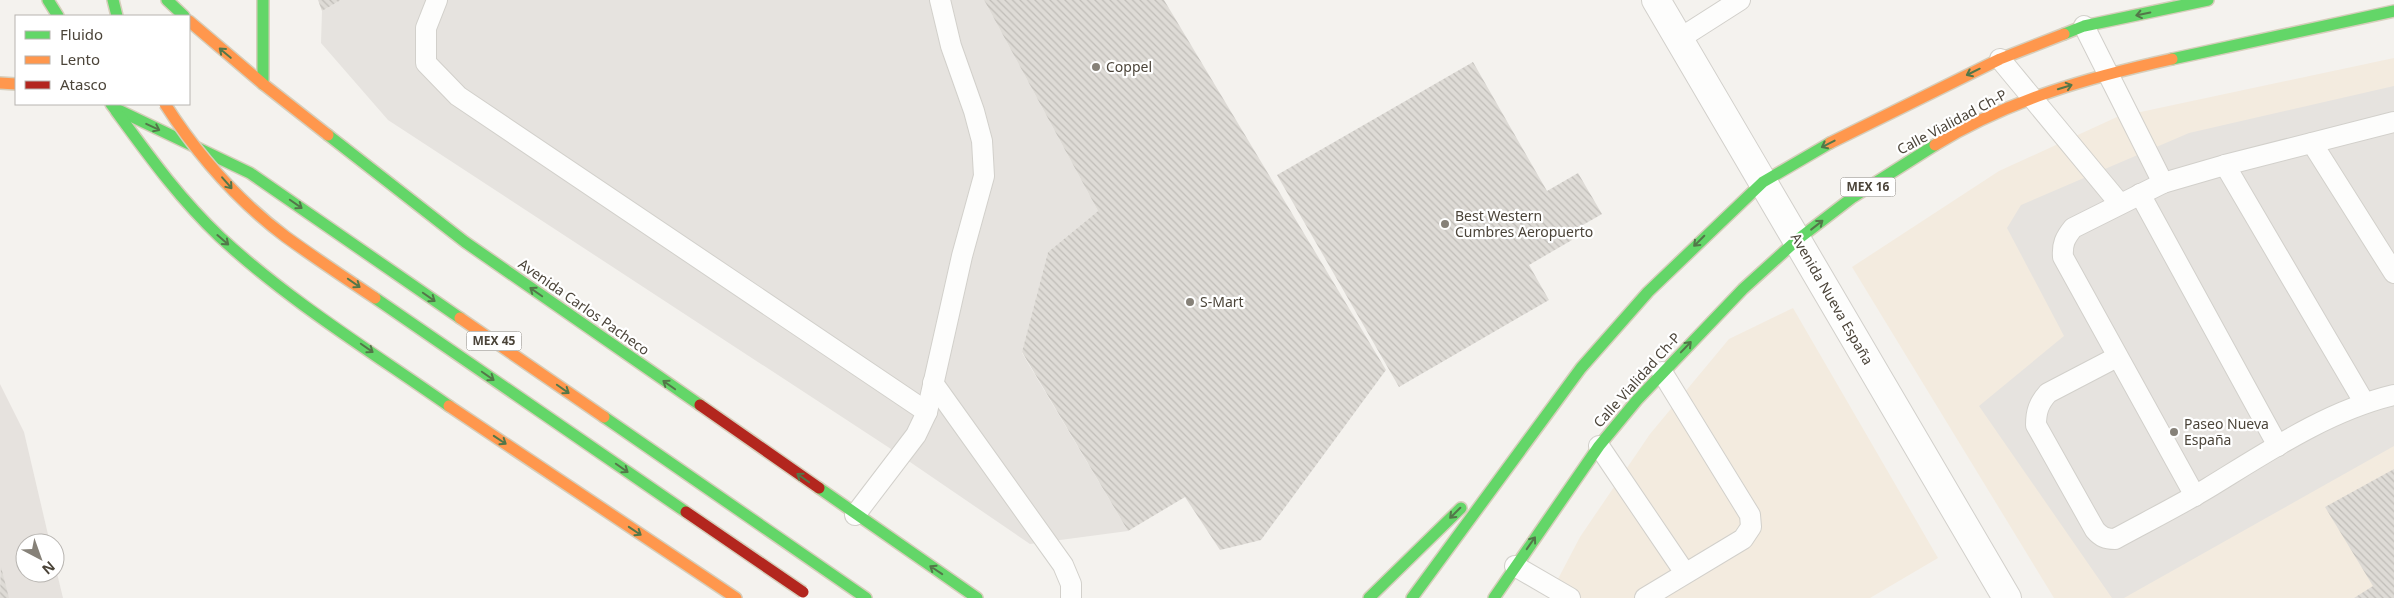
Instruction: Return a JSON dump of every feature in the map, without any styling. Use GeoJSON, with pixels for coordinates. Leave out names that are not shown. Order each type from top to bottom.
{"type":"FeatureCollection","features":[{"type":"Feature","properties":{"kind":"main road"},"geometry":{"type":"LineString","coordinates":[[113,0],[117,15]]}},
{"type":"Feature","properties":{"kind":"main road"},"geometry":{"type":"LineString","coordinates":[[167,0],[183,15]]}},
{"type":"Feature","properties":{"kind":"main road"},"geometry":{"type":"LineString","coordinates":[[263,0],[263,84]]}},
{"type":"Feature","properties":{"kind":"main road"},"geometry":{"type":"LineString","coordinates":[[1412,598],[1515,455],[1581,368],[1648,292],[1710,230],[1763,182],[1822,147],[2000,59],[2084,26],[2208,0]]}},
{"type":"Feature","properties":{"kind":"main road","name":"Calle Vialidad Ch-P"},"geometry":{"type":"LineString","coordinates":[[1494,598],[1600,446],[1662,372],[1743,289],[1798,240],[1853,197],[1915,156],[1952,135],[2032,97],[2108,74],[2394,11]]}},
{"type":"Feature","properties":{"kind":"main road","name":"Avenida Carlos Pacheco"},"geometry":{"type":"LineString","coordinates":[[190,22],[263,84],[465,242],[855,515],[977,598]]}},
{"type":"Feature","properties":{"kind":"main road"},"geometry":{"type":"LineString","coordinates":[[0,83],[15,84]]}},
{"type":"Feature","properties":{"kind":"main road"},"geometry":{"type":"LineString","coordinates":[[166,105],[184,134],[234,191],[285,236],[807,595]]}},
{"type":"Feature","properties":{"kind":"main road"},"geometry":{"type":"LineString","coordinates":[[113,106],[167,182],[220,238],[288,293],[468,419],[736,598]]}},
{"type":"Feature","properties":{"kind":"main road","name":"MEX 45"},"geometry":{"type":"LineString","coordinates":[[113,106],[250,173],[866,598]]}},
{"type":"Feature","properties":{"kind":"main road"},"geometry":{"type":"LineString","coordinates":[[1370,598],[1515,455]]}},
{"type":"Feature","properties":{"kind":"street","name":"Avenida Nueva España"},"geometry":{"type":"LineString","coordinates":[[1656,0],[2007,598]]}},
{"type":"Feature","properties":{"kind":"lane"},"geometry":{"type":"LineString","coordinates":[[436,0],[426,28],[426,63],[458,96],[927,412]]}},
{"type":"Feature","properties":{"kind":"lane"},"geometry":{"type":"LineString","coordinates":[[855,515],[916,435],[927,412],[962,256],[984,176],[982,141],[974,111],[951,46],[940,0]]}},
{"type":"Feature","properties":{"kind":"lane"},"geometry":{"type":"LineString","coordinates":[[1679,39],[1740,0]]}},
{"type":"Feature","properties":{"kind":"lane"},"geometry":{"type":"LineString","coordinates":[[2084,26],[2163,183]]}},
{"type":"Feature","properties":{"kind":"lane"},"geometry":{"type":"LineString","coordinates":[[2000,59],[2120,204]]}},
{"type":"Feature","properties":{"kind":"lane"},"geometry":{"type":"LineString","coordinates":[[2195,496],[2063,257],[2062,246],[2066,237],[2073,228],[2163,183],[2312,142],[2394,122]]}},
{"type":"Feature","properties":{"kind":"lane"},"geometry":{"type":"LineString","coordinates":[[2312,142],[2394,273]]}},
{"type":"Feature","properties":{"kind":"lane"},"geometry":{"type":"LineString","coordinates":[[2225,165],[2364,402]]}},
{"type":"Feature","properties":{"kind":"lane"},"geometry":{"type":"LineString","coordinates":[[2140,194],[2278,446]]}},
{"type":"Feature","properties":{"kind":"lane"},"geometry":{"type":"LineString","coordinates":[[2117,357],[2048,393],[2041,401],[2036,414],[2036,424],[2095,530],[2100,536],[2115,539],[2195,496],[2278,446],[2364,402],[2394,394]]}},
{"type":"Feature","properties":{"kind":"lane"},"geometry":{"type":"LineString","coordinates":[[1644,598],[1743,539],[1751,527],[1750,514],[1662,372]]}},
{"type":"Feature","properties":{"kind":"lane"},"geometry":{"type":"LineString","coordinates":[[933,383],[1063,565],[1071,584],[1071,598]]}},
{"type":"Feature","properties":{"kind":"lane"},"geometry":{"type":"LineString","coordinates":[[1600,446],[1685,573]]}},
{"type":"Feature","properties":{"kind":"lane"},"geometry":{"type":"LineString","coordinates":[[1515,566],[1570,598]]}},
{"type":"Feature","properties":{"kind":"shaded area"},"geometry":{"type":"Polygon","coordinates":[[[341,0],[984,0],[1098,211],[1048,252],[1022,353],[1128,531],[1030,544],[891,449],[388,120],[321,43],[322,11],[341,0]]]}},
{"type":"Feature","properties":{"kind":"shaded area","name":"Paseo Nueva España"},"geometry":{"type":"Polygon","coordinates":[[[2394,58],[2394,598],[2054,598],[1852,267],[1999,171],[2117,117],[2394,58]]]}},
{"type":"Feature","properties":{"kind":"shaded area","name":"Paseo Nueva España"},"geometry":{"type":"Polygon","coordinates":[[[2394,86],[2394,446],[2124,598],[2112,598],[1979,406],[2064,336],[2007,228],[2021,205],[2189,133],[2394,86]]]}},
{"type":"Feature","properties":{"kind":"shaded area"},"geometry":{"type":"Polygon","coordinates":[[[1793,308],[1938,558],[1870,598],[1548,598],[1580,537],[1650,434],[1729,339],[1793,308]]]}},
{"type":"Feature","properties":{"kind":"shaded area"},"geometry":{"type":"Polygon","coordinates":[[[0,384],[24,432],[48,533],[15,533],[15,583],[59,583],[63,598],[0,598],[0,384]]]}},
{"type":"Feature","properties":{"kind":"building"},"geometry":{"type":"Polygon","coordinates":[[[318,0],[341,0],[322,11],[318,0]]]}},
{"type":"Feature","properties":{"kind":"building","name":"S-Mart"},"geometry":{"type":"Polygon","coordinates":[[[984,0],[1164,0],[1386,370],[1261,540],[1220,550],[1185,497],[1128,531],[1022,352],[1048,252],[1098,211],[984,0]]]}},
{"type":"Feature","properties":{"kind":"building","name":"Best Western Cumbres Aeropuerto"},"geometry":{"type":"Polygon","coordinates":[[[1473,62],[1547,191],[1578,173],[1602,214],[1569,233],[1572,240],[1529,265],[1549,300],[1399,387],[1277,175],[1473,62]]]}},
{"type":"Feature","properties":{"kind":"building"},"geometry":{"type":"Polygon","coordinates":[[[2394,469],[2394,598],[2354,598],[2373,586],[2325,507],[2394,469]]]}},
{"type":"Feature","properties":{"kind":"building"},"geometry":{"type":"Polygon","coordinates":[[[1,567],[9,598],[0,598],[1,567]]]}},
{"type":"Feature","properties":{"kind":"traffic: fast"},"geometry":{"type":"LineString","coordinates":[[48,0],[57,15]]}},
{"type":"Feature","properties":{"kind":"traffic: fast"},"geometry":{"type":"LineString","coordinates":[[113,0],[117,15]]}},
{"type":"Feature","properties":{"kind":"traffic: fast"},"geometry":{"type":"LineString","coordinates":[[167,0],[183,15]]}},
{"type":"Feature","properties":{"kind":"traffic: fast"},"geometry":{"type":"LineString","coordinates":[[263,0],[263,84]]}},
{"type":"Feature","properties":{"kind":"traffic: fast"},"geometry":{"type":"LineString","coordinates":[[2064,34],[2084,26],[2208,0]]}},
{"type":"Feature","properties":{"kind":"traffic: fast"},"geometry":{"type":"LineString","coordinates":[[2172,59],[2394,11]]}},
{"type":"Feature","properties":{"kind":"traffic: fast"},"geometry":{"type":"LineString","coordinates":[[112,105],[114,108],[250,173],[460,318]]}},
{"type":"Feature","properties":{"kind":"traffic: fast"},"geometry":{"type":"LineString","coordinates":[[116,111],[178,192],[220,237],[302,304],[449,406]]}},
{"type":"Feature","properties":{"kind":"traffic: fast"},"geometry":{"type":"LineString","coordinates":[[328,135],[465,242],[700,405]]}},
{"type":"Feature","properties":{"kind":"traffic: fast"},"geometry":{"type":"LineString","coordinates":[[1412,598],[1581,368],[1648,292],[1763,182],[1830,143]]}},
{"type":"Feature","properties":{"kind":"traffic: fast"},"geometry":{"type":"LineString","coordinates":[[1494,598],[1599,446],[1637,400],[1743,289],[1797,240],[1853,197],[1935,145]]}},
{"type":"Feature","properties":{"kind":"traffic: fast"},"geometry":{"type":"LineString","coordinates":[[375,298],[686,512]]}},
{"type":"Feature","properties":{"kind":"traffic: fast"},"geometry":{"type":"LineString","coordinates":[[604,417],[866,598]]}},
{"type":"Feature","properties":{"kind":"traffic: fast"},"geometry":{"type":"LineString","coordinates":[[819,488],[977,598]]}},
{"type":"Feature","properties":{"kind":"traffic: fast"},"geometry":{"type":"LineString","coordinates":[[1369,598],[1461,508]]}},
{"type":"Feature","properties":{"kind":"traffic: slow"},"geometry":{"type":"LineString","coordinates":[[190,22],[263,84],[328,135]]}},
{"type":"Feature","properties":{"kind":"traffic: slow"},"geometry":{"type":"LineString","coordinates":[[1830,143],[2000,59],[2064,34]]}},
{"type":"Feature","properties":{"kind":"traffic: slow"},"geometry":{"type":"LineString","coordinates":[[1935,145],[1991,115],[2050,92],[2080,82],[2172,59]]}},
{"type":"Feature","properties":{"kind":"traffic: slow"},"geometry":{"type":"LineString","coordinates":[[0,83],[15,84]]}},
{"type":"Feature","properties":{"kind":"traffic: slow"},"geometry":{"type":"LineString","coordinates":[[166,105],[205,159],[251,208],[286,237],[375,298]]}},
{"type":"Feature","properties":{"kind":"traffic: slow"},"geometry":{"type":"LineString","coordinates":[[460,318],[604,417]]}},
{"type":"Feature","properties":{"kind":"traffic: slow"},"geometry":{"type":"LineString","coordinates":[[449,406],[736,598]]}},
{"type":"Feature","properties":{"kind":"traffic: jam"},"geometry":{"type":"LineString","coordinates":[[700,405],[819,488]]}},
{"type":"Feature","properties":{"kind":"traffic: jam"},"geometry":{"type":"LineString","coordinates":[[686,512],[803,592]]}},
{"type":"Feature","properties":{"kind":"place","name":"Coppel"},"geometry":{"type":"Point","coordinates":[1096,67]}},
{"type":"Feature","properties":{"kind":"place","name":"Best Western Cumbres Aeropuerto"},"geometry":{"type":"Point","coordinates":[1445,224]}},
{"type":"Feature","properties":{"kind":"place","name":"S-Mart"},"geometry":{"type":"Point","coordinates":[1190,302]}},
{"type":"Feature","properties":{"kind":"place","name":"Paseo Nueva España"},"geometry":{"type":"Point","coordinates":[2174,432]}}]}
